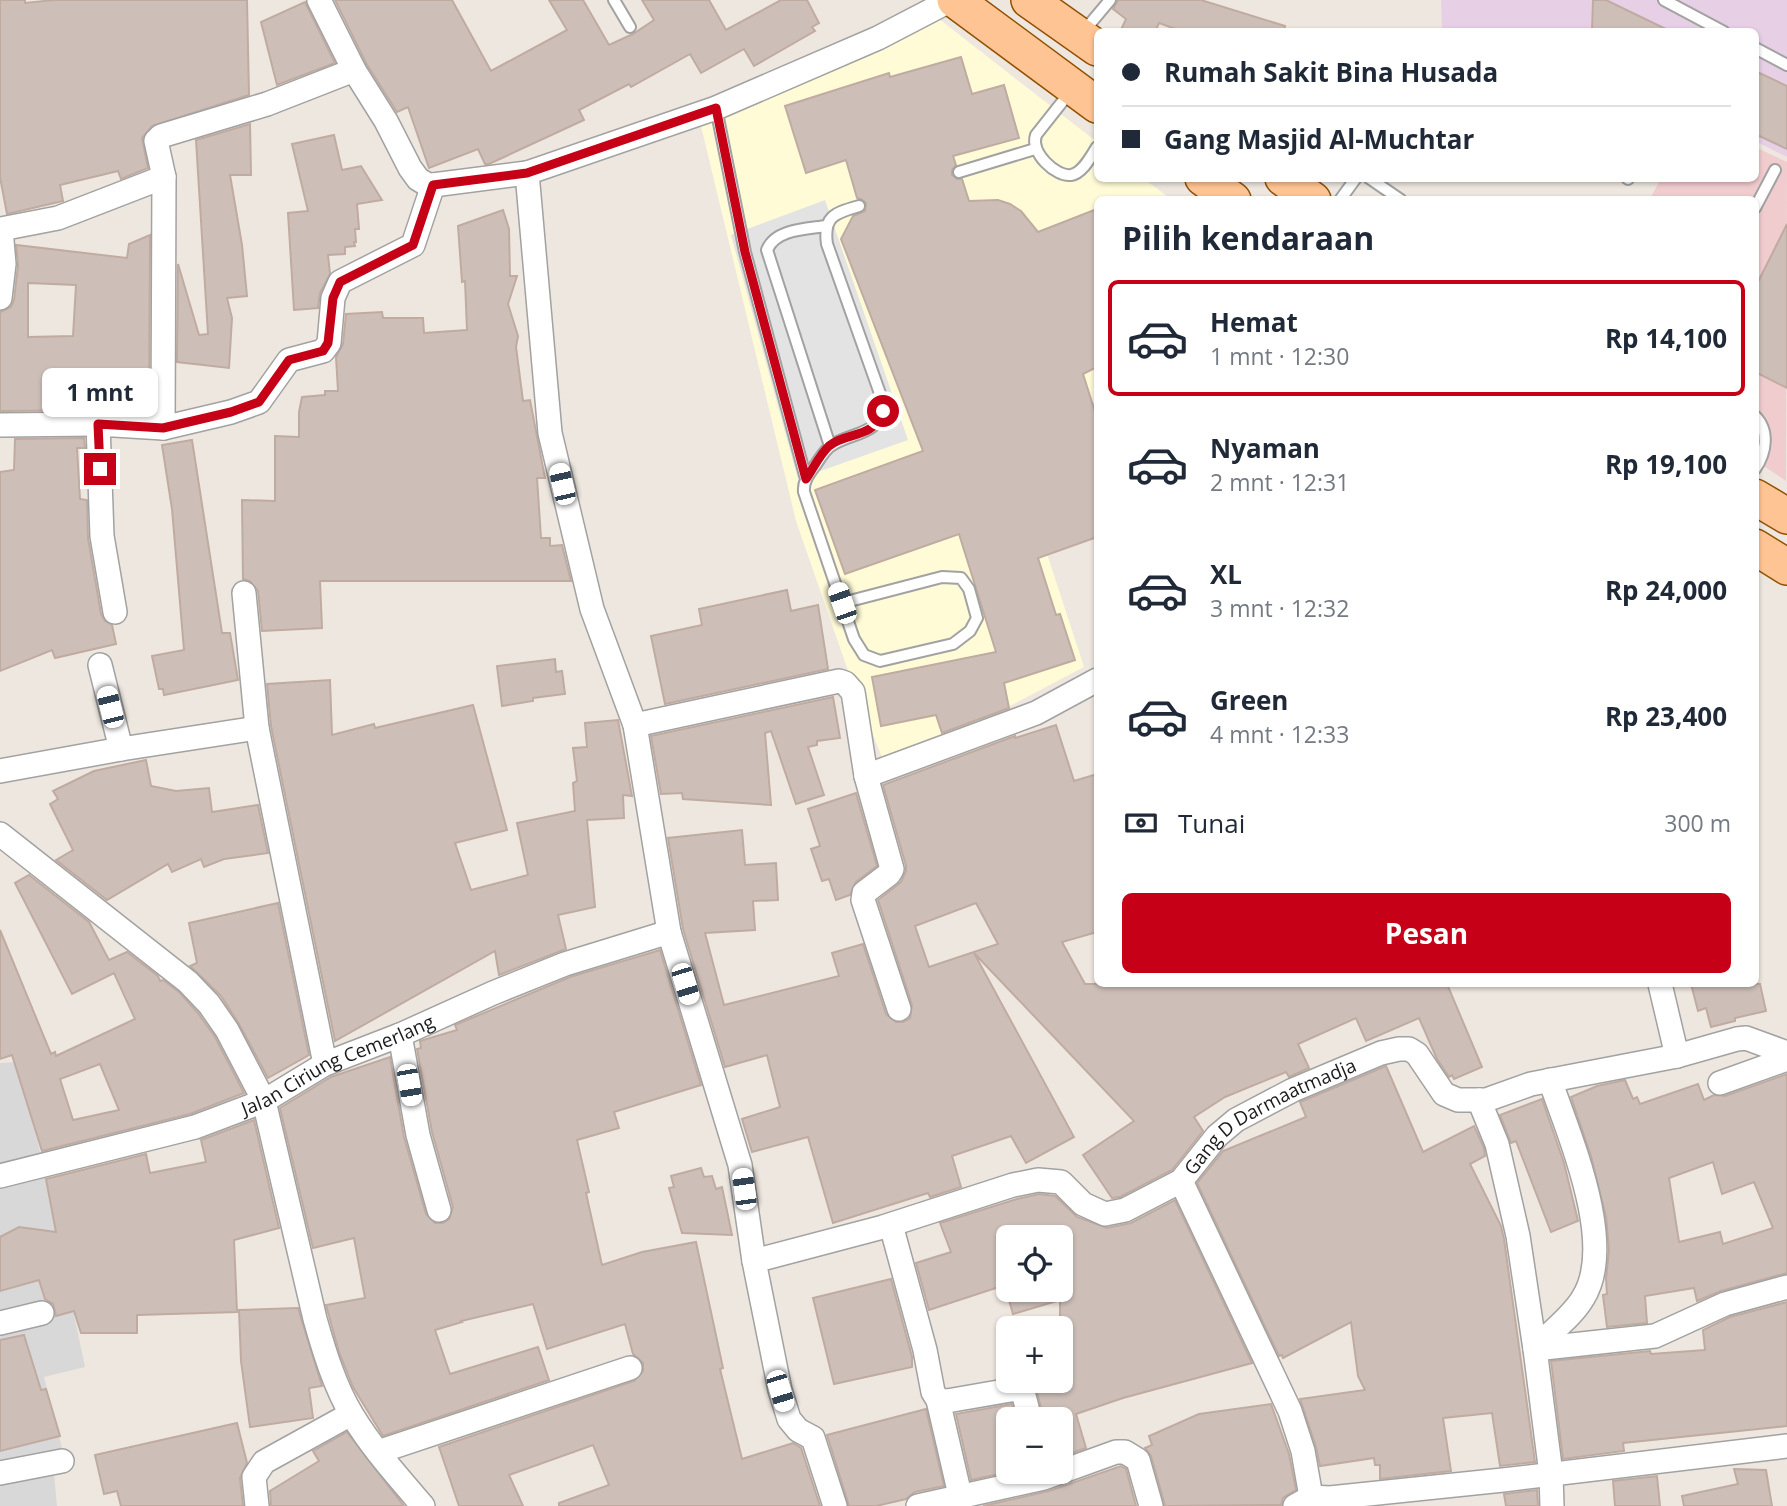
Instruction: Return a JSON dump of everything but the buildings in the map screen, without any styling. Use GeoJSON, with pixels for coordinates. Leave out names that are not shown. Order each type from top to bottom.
{"type":"FeatureCollection","features":[{"type":"Feature","properties":{"kind":"main road"},"geometry":{"type":"LineString","coordinates":[[953,0],[1085,96]]}},
{"type":"Feature","properties":{"kind":"main road"},"geometry":{"type":"LineString","coordinates":[[1042,6],[1088,42]]}},
{"type":"Feature","properties":{"kind":"main road"},"geometry":{"type":"LineString","coordinates":[[1208,182],[1228,196]]}},
{"type":"Feature","properties":{"kind":"main road"},"geometry":{"type":"LineString","coordinates":[[1759,499],[1787,516]]}},
{"type":"Feature","properties":{"kind":"main road"},"geometry":{"type":"LineString","coordinates":[[1759,549],[1787,566]]}},
{"type":"Feature","properties":{"kind":"street"},"geometry":{"type":"LineString","coordinates":[[319,0],[354,70],[386,121],[410,168],[418,179],[428,186],[527,173],[716,108],[878,38],[953,0]]}},
{"type":"Feature","properties":{"kind":"street"},"geometry":{"type":"LineString","coordinates":[[163,428],[164,177],[156,141],[161,136],[267,104],[354,70]]}},
{"type":"Feature","properties":{"kind":"street"},"geometry":{"type":"LineString","coordinates":[[527,173],[550,433],[592,609],[635,725],[669,932],[740,1165],[754,1261],[780,1391],[789,1419],[798,1430],[813,1438],[835,1506]]}},
{"type":"Feature","properties":{"kind":"street"},"geometry":{"type":"LineString","coordinates":[[1,229],[58,218],[164,177]]}},
{"type":"Feature","properties":{"kind":"street"},"geometry":{"type":"LineString","coordinates":[[0,425],[98,424],[163,428],[198,421],[259,402],[289,360],[323,351],[328,343],[333,298],[340,282],[413,245],[433,185]]}},
{"type":"Feature","properties":{"kind":"street"},"geometry":{"type":"LineString","coordinates":[[0,212],[4,264],[0,298]]}},
{"type":"Feature","properties":{"kind":"street"},"geometry":{"type":"LineString","coordinates":[[98,424],[102,536],[115,612]]}},
{"type":"Feature","properties":{"kind":"street"},"geometry":{"type":"LineString","coordinates":[[244,593],[257,728],[325,1064]]}},
{"type":"Feature","properties":{"kind":"street"},"geometry":{"type":"LineString","coordinates":[[100,665],[121,749]]}},
{"type":"Feature","properties":{"kind":"street"},"geometry":{"type":"LineString","coordinates":[[635,725],[839,681],[845,683],[853,692],[866,776],[892,869],[864,893],[863,900],[899,1009]]}},
{"type":"Feature","properties":{"kind":"street"},"geometry":{"type":"LineString","coordinates":[[866,776],[1037,713],[1094,682]]}},
{"type":"Feature","properties":{"kind":"street"},"geometry":{"type":"LineString","coordinates":[[0,771],[257,728]]}},
{"type":"Feature","properties":{"kind":"street"},"geometry":{"type":"LineString","coordinates":[[0,834],[188,982],[228,1030],[264,1101],[324,1352],[351,1414],[378,1452],[423,1506]]}},
{"type":"Feature","properties":{"kind":"street","name":"Jalan Ciriung Cemerlang"},"geometry":{"type":"LineString","coordinates":[[0,1175],[195,1127],[264,1101],[325,1064],[565,964],[669,932]]}},
{"type":"Feature","properties":{"kind":"street"},"geometry":{"type":"LineString","coordinates":[[1661,987],[1677,1056]]}},
{"type":"Feature","properties":{"kind":"street"},"geometry":{"type":"LineString","coordinates":[[400,1035],[418,1135],[439,1210]]}},
{"type":"Feature","properties":{"kind":"street","name":"Gang D Darmaatmadja"},"geometry":{"type":"LineString","coordinates":[[754,1261],[891,1225],[1013,1185],[1038,1180],[1061,1182],[1083,1204],[1105,1214],[1125,1210],[1181,1181],[1217,1136],[1236,1120],[1293,1090],[1381,1053],[1399,1049],[1409,1049],[1417,1054],[1444,1094],[1458,1100],[1479,1100],[1550,1080],[1677,1056],[1746,1038],[1787,1053]]}},
{"type":"Feature","properties":{"kind":"street"},"geometry":{"type":"LineString","coordinates":[[1720,1083],[1787,1059]]}},
{"type":"Feature","properties":{"kind":"street"},"geometry":{"type":"LineString","coordinates":[[1535,1349],[1582,1301],[1594,1277],[1594,1224],[1583,1180],[1550,1080]]}},
{"type":"Feature","properties":{"kind":"street"},"geometry":{"type":"LineString","coordinates":[[1479,1100],[1497,1144],[1518,1236],[1551,1474],[1552,1506]]}},
{"type":"Feature","properties":{"kind":"street"},"geometry":{"type":"LineString","coordinates":[[1181,1181],[1290,1411],[1303,1451],[1303,1502],[1787,1446]]}},
{"type":"Feature","properties":{"kind":"street"},"geometry":{"type":"LineString","coordinates":[[891,1225],[925,1350],[933,1392],[938,1400],[960,1495]]}},
{"type":"Feature","properties":{"kind":"street"},"geometry":{"type":"LineString","coordinates":[[1535,1349],[1645,1338],[1725,1304],[1787,1287]]}},
{"type":"Feature","properties":{"kind":"street"},"geometry":{"type":"LineString","coordinates":[[0,1323],[42,1313]]}},
{"type":"Feature","properties":{"kind":"street"},"geometry":{"type":"LineString","coordinates":[[378,1452],[629,1368]]}},
{"type":"Feature","properties":{"kind":"street"},"geometry":{"type":"LineString","coordinates":[[938,1400],[947,1401],[1022,1388],[1027,1407]]}},
{"type":"Feature","properties":{"kind":"street"},"geometry":{"type":"LineString","coordinates":[[257,1506],[254,1477],[264,1462],[351,1414]]}},
{"type":"Feature","properties":{"kind":"street"},"geometry":{"type":"LineString","coordinates":[[1073,1466],[1116,1452],[1125,1452],[1138,1460],[1151,1506]]}},
{"type":"Feature","properties":{"kind":"street"},"geometry":{"type":"LineString","coordinates":[[0,1473],[62,1461]]}},
{"type":"Feature","properties":{"kind":"street"},"geometry":{"type":"LineString","coordinates":[[918,1506],[1006,1484]]}},
{"type":"Feature","properties":{"kind":"lane"},"geometry":{"type":"LineString","coordinates":[[614,0],[630,27]]}},
{"type":"Feature","properties":{"kind":"lane"},"geometry":{"type":"LineString","coordinates":[[1095,28],[1110,0]]}},
{"type":"Feature","properties":{"kind":"lane"},"geometry":{"type":"LineString","coordinates":[[1664,0],[1716,28]]}},
{"type":"Feature","properties":{"kind":"lane"},"geometry":{"type":"LineString","coordinates":[[1759,50],[1787,65]]}},
{"type":"Feature","properties":{"kind":"lane"},"geometry":{"type":"LineString","coordinates":[[1085,96],[1037,135],[1035,149],[1041,159],[1063,174],[1072,175],[1081,170],[1094,151]]}},
{"type":"Feature","properties":{"kind":"lane"},"geometry":{"type":"LineString","coordinates":[[716,108],[745,252],[806,479],[804,492],[842,603],[859,648],[871,659],[880,662],[953,644],[970,631],[977,618],[970,589],[961,578],[914,583],[842,603]]}},
{"type":"Feature","properties":{"kind":"lane"},"geometry":{"type":"LineString","coordinates":[[959,172],[1035,149]]}},
{"type":"Feature","properties":{"kind":"lane"},"geometry":{"type":"LineString","coordinates":[[1759,200],[1774,170]]}},
{"type":"Feature","properties":{"kind":"lane"},"geometry":{"type":"LineString","coordinates":[[1375,182],[1395,196]]}},
{"type":"Feature","properties":{"kind":"lane"},"geometry":{"type":"LineString","coordinates":[[830,446],[767,250],[770,242],[778,236],[826,226],[838,212],[859,205]]}},
{"type":"Feature","properties":{"kind":"lane"},"geometry":{"type":"LineString","coordinates":[[806,479],[830,446],[870,429],[880,418],[883,402],[827,244],[826,226]]}},
{"type":"Feature","properties":{"kind":"lane"},"geometry":{"type":"LineString","coordinates":[[1759,422],[1766,436],[1759,464]]}},
{"type":"Feature","properties":{"kind":"shaded area"},"geometry":{"type":"Polygon","coordinates":[[[1441,0],[1787,0],[1787,157],[1759,143],[1759,28],[1442,28],[1441,0]]]}},
{"type":"Feature","properties":{"kind":"shaded area"},"geometry":{"type":"Polygon","coordinates":[[[934,15],[1094,140],[1094,182],[1148,182],[1167,196],[1094,196],[1094,486],[1033,511],[1084,667],[1010,706],[885,765],[852,682],[796,521],[701,126],[934,15]]]}},
{"type":"Feature","properties":{"kind":"shaded area"},"geometry":{"type":"Polygon","coordinates":[[[1759,149],[1787,162],[1786,481],[1759,463],[1759,196],[1651,196],[1659,182],[1759,182],[1759,149]]]}},
{"type":"Feature","properties":{"kind":"shaded area"},"geometry":{"type":"Polygon","coordinates":[[[825,200],[908,440],[798,479],[731,235],[825,200]]]}},
{"type":"Feature","properties":{"kind":"shaded area"},"geometry":{"type":"Polygon","coordinates":[[[16,1062],[39,1147],[85,1367],[44,1377],[67,1468],[54,1473],[57,1506],[0,1506],[0,1063],[16,1062]]]}},
{"type":"Feature","properties":{"kind":"route"},"geometry":{"type":"LineString","coordinates":[[100,469],[98,424],[163,428],[231,412],[259,402],[289,360],[323,351],[328,343],[333,298],[340,282],[413,245],[433,185],[527,173],[716,108],[745,252],[806,479],[830,446],[870,429],[883,411]]}}]}
